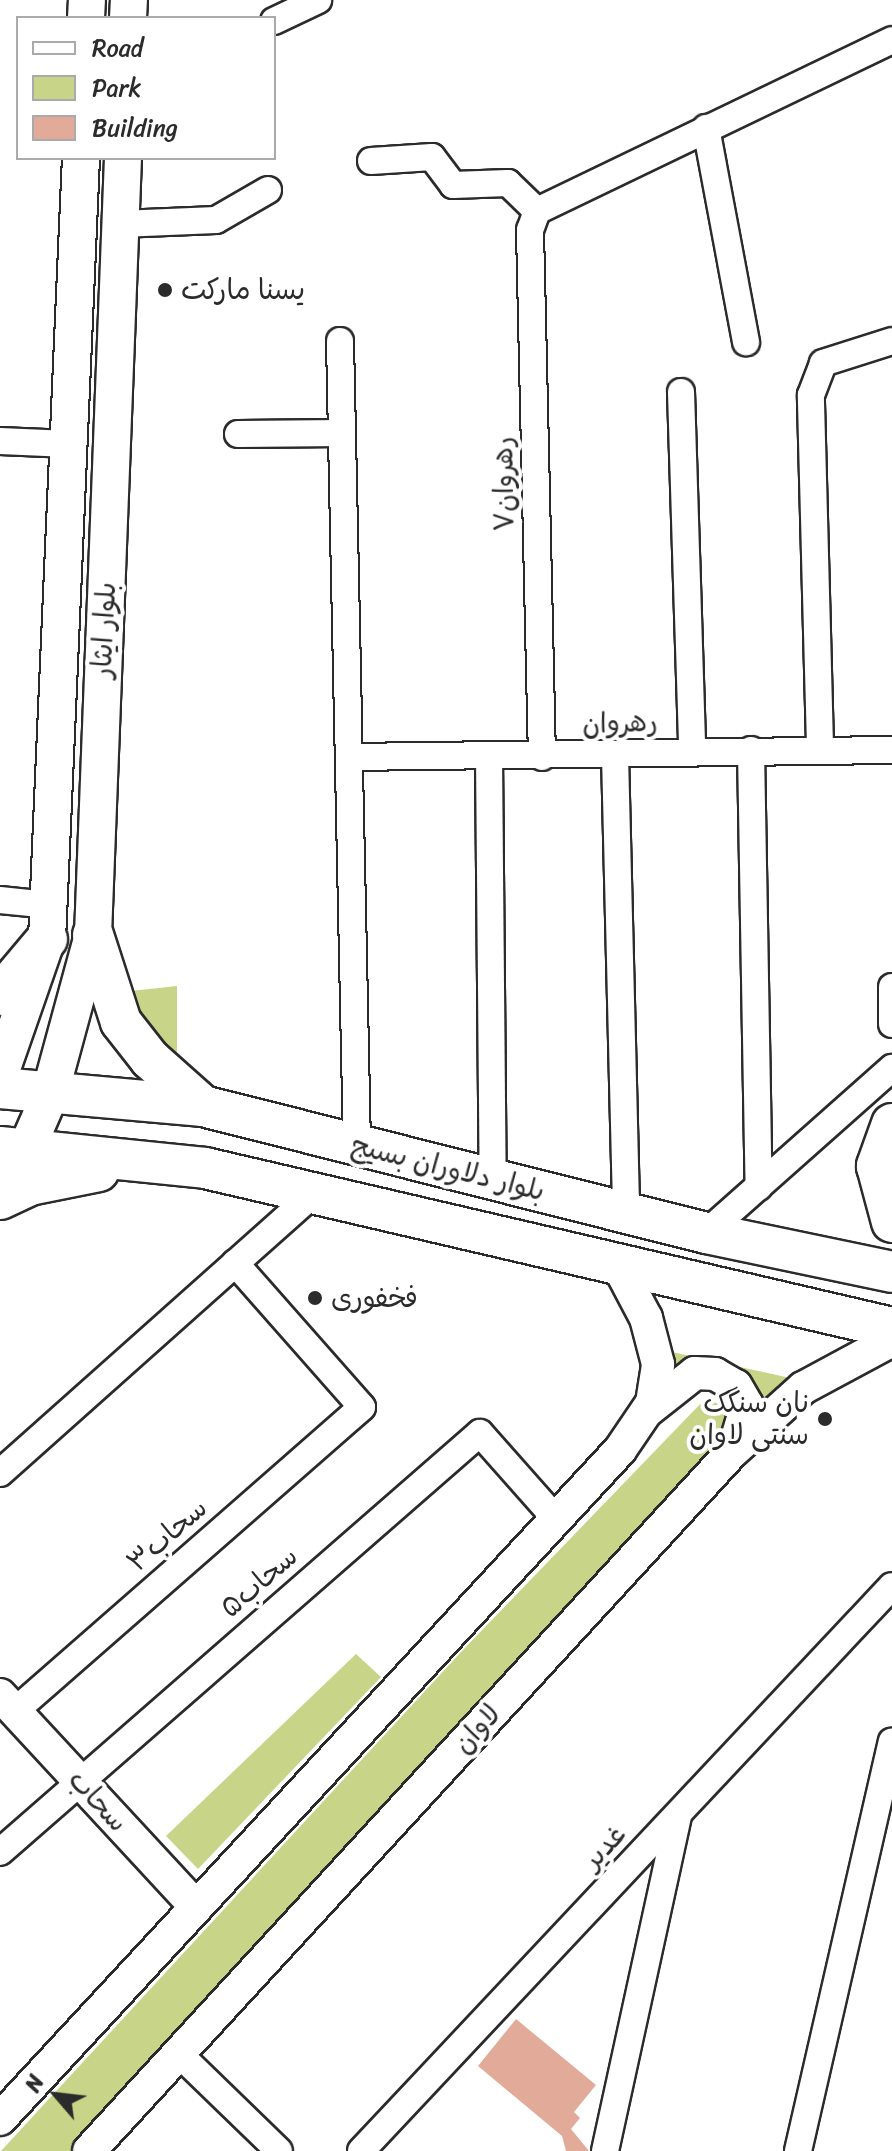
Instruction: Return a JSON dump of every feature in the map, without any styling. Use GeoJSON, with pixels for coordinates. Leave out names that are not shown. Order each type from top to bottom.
{"type":"FeatureCollection","features":[{"type":"Feature","properties":{"kind":"main road","name":"بلوار ایثار"},"geometry":{"type":"LineString","coordinates":[[0,1074],[48,922],[81,160]]}},
{"type":"Feature","properties":{"kind":"main road","name":"بلوار ایثار"},"geometry":{"type":"LineString","coordinates":[[9,1158],[49,1097],[93,935],[123,160]]}},
{"type":"Feature","properties":{"kind":"main road"},"geometry":{"type":"LineString","coordinates":[[56,726],[100,728]]}},
{"type":"Feature","properties":{"kind":"main road"},"geometry":{"type":"LineString","coordinates":[[0,995],[48,922]]}},
{"type":"Feature","properties":{"kind":"main road"},"geometry":{"type":"LineString","coordinates":[[93,935],[121,1022],[203,1106]]}},
{"type":"Feature","properties":{"kind":"main road","name":"بلوار دلاوران بسیج"},"geometry":{"type":"LineString","coordinates":[[0,1088],[49,1097],[203,1106],[706,1233],[892,1272]]}},
{"type":"Feature","properties":{"kind":"main road"},"geometry":{"type":"LineString","coordinates":[[892,1124],[877,1166],[892,1222]]}},
{"type":"Feature","properties":{"kind":"main road","name":"بلوار دلاوران بسیج"},"geometry":{"type":"LineString","coordinates":[[9,1158],[205,1168],[892,1328]]}},
{"type":"Feature","properties":{"kind":"main road"},"geometry":{"type":"LineString","coordinates":[[0,1199],[77,1172],[205,1168]]}},
{"type":"Feature","properties":{"kind":"street"},"geometry":{"type":"LineString","coordinates":[[276,20],[318,0]]}},
{"type":"Feature","properties":{"kind":"street"},"geometry":{"type":"LineString","coordinates":[[371,161],[432,157],[441,177],[453,185],[508,183],[537,211],[892,40]]}},
{"type":"Feature","properties":{"kind":"street"},"geometry":{"type":"LineString","coordinates":[[706,128],[746,342]]}},
{"type":"Feature","properties":{"kind":"street"},"geometry":{"type":"LineString","coordinates":[[120,224],[216,220],[268,190]]}},
{"type":"Feature","properties":{"kind":"street","name":"رهروان۷"},"geometry":{"type":"LineString","coordinates":[[537,211],[530,230],[542,757]]}},
{"type":"Feature","properties":{"kind":"street"},"geometry":{"type":"LineString","coordinates":[[340,341],[357,1144]]}},
{"type":"Feature","properties":{"kind":"street"},"geometry":{"type":"LineString","coordinates":[[820,746],[814,377],[823,363],[892,341]]}},
{"type":"Feature","properties":{"kind":"street"},"geometry":{"type":"LineString","coordinates":[[681,392],[692,752]]}},
{"type":"Feature","properties":{"kind":"street"},"geometry":{"type":"LineString","coordinates":[[238,434],[342,433]]}},
{"type":"Feature","properties":{"kind":"street"},"geometry":{"type":"LineString","coordinates":[[0,441],[69,444]]}},
{"type":"Feature","properties":{"kind":"street","name":"رهروان"},"geometry":{"type":"LineString","coordinates":[[349,757],[542,757],[820,746],[892,750]]}},
{"type":"Feature","properties":{"kind":"street"},"geometry":{"type":"LineString","coordinates":[[751,750],[759,1187]]}},
{"type":"Feature","properties":{"kind":"street"},"geometry":{"type":"LineString","coordinates":[[615,755],[626,1212]]}},
{"type":"Feature","properties":{"kind":"street"},"geometry":{"type":"LineString","coordinates":[[489,756],[494,937],[493,1180]]}},
{"type":"Feature","properties":{"kind":"street"},"geometry":{"type":"LineString","coordinates":[[0,900],[48,922]]}},
{"type":"Feature","properties":{"kind":"street"},"geometry":{"type":"LineString","coordinates":[[892,987],[892,1024]]}},
{"type":"Feature","properties":{"kind":"street"},"geometry":{"type":"LineString","coordinates":[[706,1233],[892,1068]]}},
{"type":"Feature","properties":{"kind":"street"},"geometry":{"type":"LineString","coordinates":[[0,1473],[313,1194]]}},
{"type":"Feature","properties":{"kind":"street","name":"۳سحاب"},"geometry":{"type":"LineString","coordinates":[[7,1703],[362,1407],[235,1263]]}},
{"type":"Feature","properties":{"kind":"street"},"geometry":{"type":"LineString","coordinates":[[618,1265],[646,1318],[658,1364],[646,1413]]}},
{"type":"Feature","properties":{"kind":"street","name":"لاوان"},"geometry":{"type":"LineString","coordinates":[[89,2151],[733,1451],[803,1388],[892,1340]]}},
{"type":"Feature","properties":{"kind":"street"},"geometry":{"type":"LineString","coordinates":[[0,2119],[556,1519],[646,1413],[695,1373],[715,1374],[736,1386],[747,1405],[733,1451]]}},
{"type":"Feature","properties":{"kind":"street","name":"۵سحاب"},"geometry":{"type":"LineString","coordinates":[[0,1852],[480,1433],[556,1519]]}},
{"type":"Feature","properties":{"kind":"street","name":"غدیر"},"geometry":{"type":"LineString","coordinates":[[361,2151],[892,1586]]}},
{"type":"Feature","properties":{"kind":"street","name":"سحاب"},"geometry":{"type":"LineString","coordinates":[[7,1703],[196,1907]]}},
{"type":"Feature","properties":{"kind":"street"},"geometry":{"type":"LineString","coordinates":[[798,2151],[892,1742]]}},
{"type":"Feature","properties":{"kind":"street"},"geometry":{"type":"LineString","coordinates":[[605,2151],[678,1815]]}},
{"type":"Feature","properties":{"kind":"street"},"geometry":{"type":"LineString","coordinates":[[179,2054],[279,2151]]}},
{"type":"Feature","properties":{"kind":"green space"},"geometry":{"type":"Polygon","coordinates":[[[177,986],[177,1055],[168,1057],[145,1028],[131,991],[177,986]]]}},
{"type":"Feature","properties":{"kind":"green space"},"geometry":{"type":"Polygon","coordinates":[[[663,1350],[799,1380],[763,1410],[758,1394],[669,1385],[663,1350]]]}},
{"type":"Feature","properties":{"kind":"green space"},"geometry":{"type":"Polygon","coordinates":[[[705,1399],[725,1406],[733,1423],[724,1444],[76,2151],[1,2151],[461,1652],[705,1399]]]}},
{"type":"Feature","properties":{"kind":"green space"},"geometry":{"type":"Polygon","coordinates":[[[356,1654],[381,1677],[198,1869],[166,1836],[356,1654]]]}},
{"type":"Feature","properties":{"kind":"building"},"geometry":{"type":"Polygon","coordinates":[[[516,2019],[596,2085],[574,2112],[580,2118],[571,2129],[589,2151],[566,2151],[562,2136],[478,2066],[516,2019]]]}},
{"type":"Feature","properties":{"kind":"place","name":"یسنا مارکت"},"geometry":{"type":"Point","coordinates":[165,290]}},
{"type":"Feature","properties":{"kind":"place","name":"فخفوری"},"geometry":{"type":"Point","coordinates":[315,1298]}},
{"type":"Feature","properties":{"kind":"place","name":"نان سنگک سنتی لاوان"},"geometry":{"type":"Point","coordinates":[825,1419]}}]}
